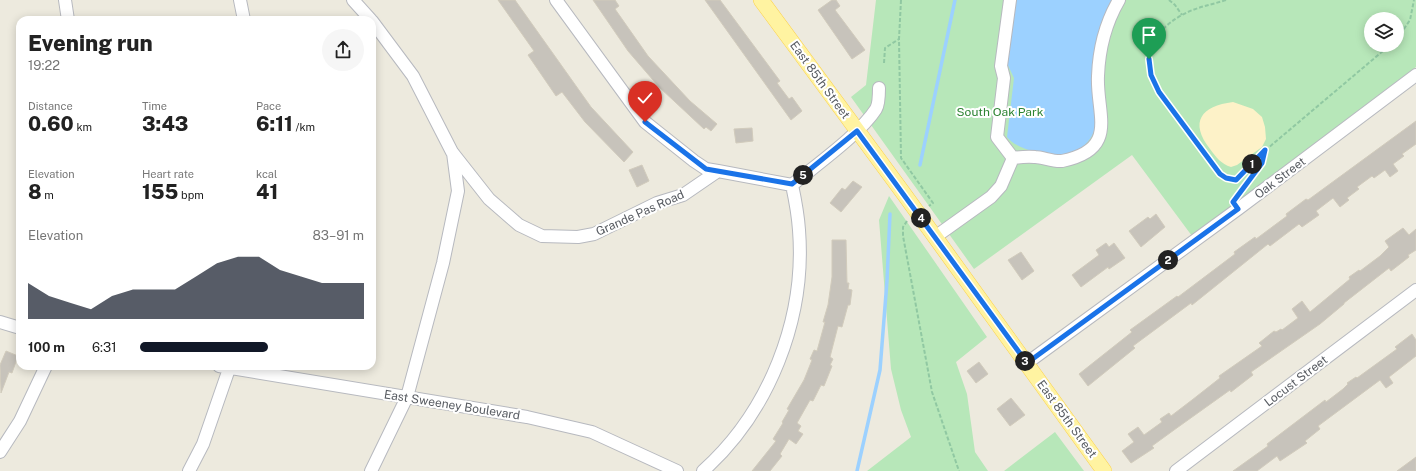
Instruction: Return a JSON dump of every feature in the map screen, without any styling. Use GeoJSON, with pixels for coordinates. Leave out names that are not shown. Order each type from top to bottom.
{"type":"FeatureCollection","features":[{"type":"Feature","properties":{"kind":"main road","name":"East 85th Street"},"geometry":{"type":"LineString","coordinates":[[761,0],[1027,363],[1104,471]]}},
{"type":"Feature","properties":{"kind":"street"},"geometry":{"type":"LineString","coordinates":[[65,0],[67,16]]}},
{"type":"Feature","properties":{"kind":"street"},"geometry":{"type":"LineString","coordinates":[[240,0],[243,16]]}},
{"type":"Feature","properties":{"kind":"street"},"geometry":{"type":"LineString","coordinates":[[353,0],[367,16]]}},
{"type":"Feature","properties":{"kind":"street"},"geometry":{"type":"LineString","coordinates":[[556,0],[645,122],[706,169],[792,184],[857,131],[877,108],[879,88]]}},
{"type":"Feature","properties":{"kind":"street"},"geometry":{"type":"LineString","coordinates":[[1010,0],[1001,66],[1004,78],[997,137],[1013,158]]}},
{"type":"Feature","properties":{"kind":"street"},"geometry":{"type":"LineString","coordinates":[[1013,158],[1035,157],[1060,161],[1078,156],[1090,148],[1099,137],[1102,124],[1098,77],[1101,38],[1120,0]]}},
{"type":"Feature","properties":{"kind":"street"},"geometry":{"type":"LineString","coordinates":[[371,471],[407,397],[443,264],[458,191],[452,152],[413,76],[376,26]]}},
{"type":"Feature","properties":{"kind":"street","name":"Oak Street"},"geometry":{"type":"LineString","coordinates":[[1027,363],[1238,209],[1416,75]]}},
{"type":"Feature","properties":{"kind":"street","name":"Grande Pas Road"},"geometry":{"type":"LineString","coordinates":[[452,152],[489,199],[519,225],[542,236],[578,237],[594,234],[657,203],[682,195],[718,171]]}},
{"type":"Feature","properties":{"kind":"street"},"geometry":{"type":"LineString","coordinates":[[935,237],[991,197],[1000,186],[1013,158]]}},
{"type":"Feature","properties":{"kind":"street"},"geometry":{"type":"LineString","coordinates":[[703,471],[739,433],[762,398],[780,361],[790,328],[799,276],[799,230],[792,184]]}},
{"type":"Feature","properties":{"kind":"street","name":"Locust Street"},"geometry":{"type":"LineString","coordinates":[[1176,471],[1416,290]]}},
{"type":"Feature","properties":{"kind":"street"},"geometry":{"type":"LineString","coordinates":[[0,322],[16,327]]}},
{"type":"Feature","properties":{"kind":"street"},"geometry":{"type":"LineString","coordinates":[[0,452],[20,421],[44,370]]}},
{"type":"Feature","properties":{"kind":"street"},"geometry":{"type":"LineString","coordinates":[[189,471],[203,444],[225,370]]}},
{"type":"Feature","properties":{"kind":"street","name":"East Sweeney Boulevard"},"geometry":{"type":"LineString","coordinates":[[244,370],[527,417],[592,432],[677,471]]}},
{"type":"Feature","properties":{"kind":"path"},"geometry":{"type":"LineString","coordinates":[[901,0],[899,39],[901,158],[933,203],[930,205]]}},
{"type":"Feature","properties":{"kind":"path"},"geometry":{"type":"LineString","coordinates":[[1169,0],[1175,5],[1182,15]]}},
{"type":"Feature","properties":{"kind":"path"},"geometry":{"type":"LineString","coordinates":[[1226,0],[1194,9],[1182,15],[1160,32],[1150,48],[1149,59],[1151,75],[1159,92],[1220,174],[1226,178],[1236,180],[1265,150],[1382,52]]}},
{"type":"Feature","properties":{"kind":"path"},"geometry":{"type":"LineString","coordinates":[[1404,29],[1410,20],[1414,0]]}},
{"type":"Feature","properties":{"kind":"path"},"geometry":{"type":"LineString","coordinates":[[884,63],[885,48],[899,39]]}},
{"type":"Feature","properties":{"kind":"path"},"geometry":{"type":"LineString","coordinates":[[1241,191],[1262,163],[1265,150]]}},
{"type":"Feature","properties":{"kind":"path"},"geometry":{"type":"LineString","coordinates":[[907,221],[904,227],[903,236],[932,392],[959,471]]}},
{"type":"Feature","properties":{"kind":"green space","name":"South Oak Park"},"geometry":{"type":"Polygon","coordinates":[[[876,0],[1416,0],[1416,67],[1192,236],[1132,155],[974,269],[851,97],[866,85],[876,0]]]}},
{"type":"Feature","properties":{"kind":"green space"},"geometry":{"type":"Polygon","coordinates":[[[889,196],[987,337],[956,362],[967,394],[975,452],[988,471],[867,471],[911,437],[901,410],[891,369],[879,220],[889,196]]]}},
{"type":"Feature","properties":{"kind":"green space"},"geometry":{"type":"Polygon","coordinates":[[[1055,432],[1084,471],[1004,471],[1055,432]]]}},
{"type":"Feature","properties":{"kind":"sand"},"geometry":{"type":"Polygon","coordinates":[[[1233,102],[1253,109],[1262,117],[1266,139],[1262,147],[1237,165],[1231,167],[1222,162],[1210,149],[1200,131],[1200,123],[1206,112],[1213,107],[1233,102]]]}},
{"type":"Feature","properties":{"kind":"water"},"geometry":{"type":"Polygon","coordinates":[[[1013,0],[1115,0],[1107,14],[1096,127],[1086,144],[1078,150],[1066,154],[1048,154],[1028,150],[1012,142],[1007,137],[1014,78],[1006,61],[1013,0]]]}},
{"type":"Feature","properties":{"kind":"building"},"geometry":{"type":"Polygon","coordinates":[[[498,0],[515,0],[591,107],[633,152],[624,162],[585,122],[562,92],[556,96],[528,55],[534,51],[498,0]]]}},
{"type":"Feature","properties":{"kind":"building"},"geometry":{"type":"Polygon","coordinates":[[[593,0],[615,0],[619,6],[615,9],[648,56],[690,101],[717,124],[711,131],[706,127],[704,129],[659,87],[628,51],[593,0]]]}},
{"type":"Feature","properties":{"kind":"building"},"geometry":{"type":"Polygon","coordinates":[[[705,0],[720,0],[780,81],[777,83],[789,99],[792,97],[802,111],[791,120],[705,0]]]}},
{"type":"Feature","properties":{"kind":"building"},"geometry":{"type":"Polygon","coordinates":[[[832,0],[836,0],[840,6],[835,10],[865,50],[852,59],[818,10],[832,0]]]}},
{"type":"Feature","properties":{"kind":"building"},"geometry":{"type":"Polygon","coordinates":[[[1416,121],[1416,144],[1402,154],[1404,156],[1393,164],[1398,171],[1390,177],[1385,170],[1374,178],[1372,176],[1357,187],[1359,189],[1347,198],[1349,200],[1340,207],[1333,198],[1316,211],[1319,215],[1302,227],[1299,224],[1270,246],[1268,244],[1192,305],[1191,303],[1133,346],[1135,348],[1088,386],[1079,374],[1132,332],[1130,330],[1177,296],[1178,297],[1235,254],[1234,252],[1255,237],[1256,239],[1287,216],[1286,214],[1306,199],[1308,200],[1416,121]]]}},
{"type":"Feature","properties":{"kind":"building"},"geometry":{"type":"Polygon","coordinates":[[[752,128],[753,141],[736,143],[734,129],[752,128]]]}},
{"type":"Feature","properties":{"kind":"building"},"geometry":{"type":"Polygon","coordinates":[[[642,165],[649,181],[637,187],[629,170],[642,165]]]}},
{"type":"Feature","properties":{"kind":"building"},"geometry":{"type":"Polygon","coordinates":[[[853,181],[862,187],[841,212],[830,203],[842,188],[845,190],[853,181]]]}},
{"type":"Feature","properties":{"kind":"building"},"geometry":{"type":"Polygon","coordinates":[[[1156,214],[1165,227],[1141,247],[1129,231],[1148,217],[1150,219],[1156,214]]]}},
{"type":"Feature","properties":{"kind":"building"},"geometry":{"type":"Polygon","coordinates":[[[1403,228],[1409,235],[1416,229],[1416,250],[1408,255],[1409,257],[1391,271],[1389,268],[1320,324],[1251,372],[1253,375],[1231,392],[1230,390],[1152,446],[1154,448],[1131,463],[1122,451],[1134,442],[1128,434],[1138,427],[1144,435],[1162,422],[1160,419],[1169,413],[1171,416],[1192,400],[1220,378],[1219,376],[1262,346],[1259,343],[1274,331],[1276,332],[1281,329],[1282,330],[1298,318],[1292,309],[1302,301],[1310,312],[1350,279],[1349,277],[1359,270],[1360,271],[1380,256],[1389,247],[1385,241],[1403,228]]]}},
{"type":"Feature","properties":{"kind":"building"},"geometry":{"type":"Polygon","coordinates":[[[832,240],[846,240],[847,283],[849,283],[848,289],[852,290],[850,305],[848,305],[842,327],[838,326],[830,357],[833,359],[830,365],[832,366],[824,386],[821,385],[813,401],[810,400],[797,423],[801,426],[798,431],[803,434],[796,444],[789,439],[780,454],[782,456],[770,471],[752,471],[776,441],[773,439],[783,423],[782,422],[789,410],[787,409],[804,380],[812,360],[810,359],[814,350],[817,351],[825,322],[823,322],[828,305],[832,277],[832,240]]]}},
{"type":"Feature","properties":{"kind":"building"},"geometry":{"type":"Polygon","coordinates":[[[1106,243],[1109,247],[1114,243],[1125,258],[1109,269],[1108,267],[1081,287],[1072,275],[1099,255],[1096,250],[1106,243]]]}},
{"type":"Feature","properties":{"kind":"building"},"geometry":{"type":"Polygon","coordinates":[[[1021,252],[1034,271],[1022,280],[1008,260],[1021,252]]]}},
{"type":"Feature","properties":{"kind":"building"},"geometry":{"type":"Polygon","coordinates":[[[1412,334],[1416,340],[1416,356],[1389,377],[1393,383],[1386,388],[1380,380],[1318,426],[1320,429],[1305,441],[1307,443],[1280,461],[1277,456],[1257,471],[1233,471],[1268,446],[1267,444],[1325,400],[1326,402],[1343,389],[1348,384],[1347,383],[1356,377],[1357,378],[1397,349],[1395,347],[1412,334]]]}},
{"type":"Feature","properties":{"kind":"building"},"geometry":{"type":"Polygon","coordinates":[[[6,351],[16,355],[16,362],[12,373],[9,372],[1,393],[0,365],[6,351]]]}},
{"type":"Feature","properties":{"kind":"building"},"geometry":{"type":"Polygon","coordinates":[[[979,362],[988,374],[976,383],[967,371],[979,362]]]}},
{"type":"Feature","properties":{"kind":"building"},"geometry":{"type":"Polygon","coordinates":[[[1011,398],[1025,415],[1010,426],[997,409],[1011,398]]]}},
{"type":"Feature","properties":{"kind":"building"},"geometry":{"type":"Polygon","coordinates":[[[1416,457],[1416,471],[1397,471],[1416,457]]]}},
{"type":"Feature","properties":{"kind":"waterway"},"geometry":{"type":"LineString","coordinates":[[920,165],[955,0]]}},
{"type":"Feature","properties":{"kind":"waterway"},"geometry":{"type":"LineString","coordinates":[[857,471],[880,370],[887,281],[890,214]]}},
{"type":"Feature","properties":{"kind":"route"},"geometry":{"type":"LineString","coordinates":[[645,122],[706,169],[792,184],[857,131],[1027,363],[1238,209],[1233,202],[1262,163],[1265,150],[1236,180],[1226,178],[1220,174],[1159,92],[1151,75],[1149,59]]}}]}
